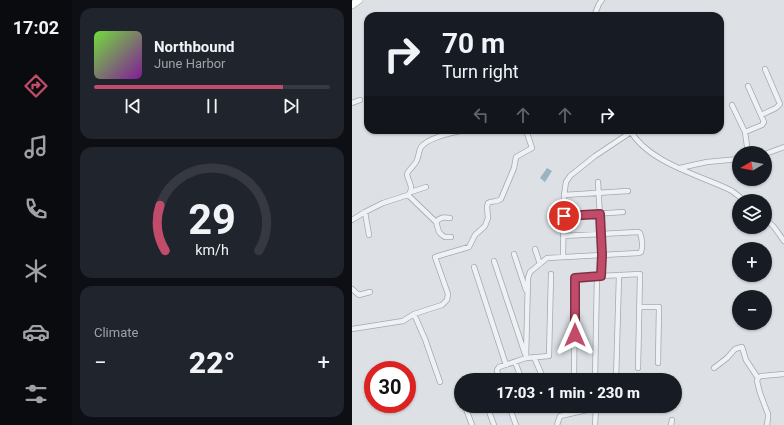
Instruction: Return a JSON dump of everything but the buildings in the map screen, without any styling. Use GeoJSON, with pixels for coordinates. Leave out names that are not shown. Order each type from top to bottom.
{"type":"FeatureCollection","features":[{"type":"Feature","properties":{"kind":"main road"},"geometry":{"type":"LineString","coordinates":[[352,5],[359,0]]}},
{"type":"Feature","properties":{"kind":"street"},"geometry":{"type":"LineString","coordinates":[[596,12],[602,0]]}},
{"type":"Feature","properties":{"kind":"street"},"geometry":{"type":"LineString","coordinates":[[761,115],[776,108],[780,104],[765,69]]}},
{"type":"Feature","properties":{"kind":"street"},"geometry":{"type":"LineString","coordinates":[[745,132],[763,124],[764,122],[748,86]]}},
{"type":"Feature","properties":{"kind":"street"},"geometry":{"type":"LineString","coordinates":[[352,103],[360,100]]}},
{"type":"Feature","properties":{"kind":"street"},"geometry":{"type":"LineString","coordinates":[[732,105],[745,132],[747,146]]}},
{"type":"Feature","properties":{"kind":"street"},"geometry":{"type":"LineString","coordinates":[[450,134],[430,140],[422,147],[417,161],[408,170],[407,174],[410,184],[410,193],[436,222],[439,232],[445,237],[451,237]]}},
{"type":"Feature","properties":{"kind":"street"},"geometry":{"type":"LineString","coordinates":[[352,329],[403,321],[414,314],[442,305],[448,300],[448,294],[435,257],[469,247],[474,234],[485,226],[488,218],[488,203],[497,201],[501,198],[514,168],[516,157],[532,148],[527,134]]}},
{"type":"Feature","properties":{"kind":"street"},"geometry":{"type":"LineString","coordinates":[[563,257],[564,195],[566,182],[570,176],[595,156],[627,134]]}},
{"type":"Feature","properties":{"kind":"street"},"geometry":{"type":"LineString","coordinates":[[633,134],[646,149],[671,165],[726,188],[735,194]]}},
{"type":"Feature","properties":{"kind":"street"},"geometry":{"type":"LineString","coordinates":[[772,151],[784,147]]}},
{"type":"Feature","properties":{"kind":"street"},"geometry":{"type":"LineString","coordinates":[[680,168],[707,162],[732,160]]}},
{"type":"Feature","properties":{"kind":"street"},"geometry":{"type":"LineString","coordinates":[[595,373],[599,276],[602,255],[598,182]]}},
{"type":"Feature","properties":{"kind":"street"},"geometry":{"type":"LineString","coordinates":[[352,220],[383,203],[426,187]]}},
{"type":"Feature","properties":{"kind":"street"},"geometry":{"type":"LineString","coordinates":[[564,195],[628,191]]}},
{"type":"Feature","properties":{"kind":"street"},"geometry":{"type":"LineString","coordinates":[[365,212],[369,235]]}},
{"type":"Feature","properties":{"kind":"street"},"geometry":{"type":"LineString","coordinates":[[564,216],[624,212]]}},
{"type":"Feature","properties":{"kind":"street"},"geometry":{"type":"LineString","coordinates":[[436,222],[440,218],[450,218]]}},
{"type":"Feature","properties":{"kind":"street"},"geometry":{"type":"LineString","coordinates":[[772,225],[784,241]]}},
{"type":"Feature","properties":{"kind":"street"},"geometry":{"type":"LineString","coordinates":[[526,358],[528,278],[530,272],[547,258],[639,253],[642,250],[641,236],[638,232],[563,236]]}},
{"type":"Feature","properties":{"kind":"street"},"geometry":{"type":"LineString","coordinates":[[535,249],[540,264]]}},
{"type":"Feature","properties":{"kind":"street"},"geometry":{"type":"LineString","coordinates":[[514,254],[528,294]]}},
{"type":"Feature","properties":{"kind":"street"},"geometry":{"type":"LineString","coordinates":[[494,261],[526,358]]}},
{"type":"Feature","properties":{"kind":"street"},"geometry":{"type":"LineString","coordinates":[[474,267],[506,365]]}},
{"type":"Feature","properties":{"kind":"street"},"geometry":{"type":"LineString","coordinates":[[498,373],[497,370],[499,368],[526,358],[549,356],[551,274]]}},
{"type":"Feature","properties":{"kind":"street"},"geometry":{"type":"LineString","coordinates":[[574,373],[575,278],[599,276],[640,274],[638,368]]}},
{"type":"Feature","properties":{"kind":"street"},"geometry":{"type":"LineString","coordinates":[[616,373],[619,275]]}},
{"type":"Feature","properties":{"kind":"street"},"geometry":{"type":"LineString","coordinates":[[352,289],[359,295],[370,292]]}},
{"type":"Feature","properties":{"kind":"street"},"geometry":{"type":"LineString","coordinates":[[640,307],[659,308],[658,363]]}},
{"type":"Feature","properties":{"kind":"street"},"geometry":{"type":"LineString","coordinates":[[414,314],[440,382]]}},
{"type":"Feature","properties":{"kind":"street"},"geometry":{"type":"LineString","coordinates":[[714,368],[727,358],[735,348],[742,347],[746,360],[758,378],[757,382],[760,393],[768,414],[767,425]]}},
{"type":"Feature","properties":{"kind":"street"},"geometry":{"type":"LineString","coordinates":[[534,357],[541,373]]}},
{"type":"Feature","properties":{"kind":"street"},"geometry":{"type":"LineString","coordinates":[[515,362],[519,373]]}},
{"type":"Feature","properties":{"kind":"street"},"geometry":{"type":"LineString","coordinates":[[758,378],[784,374]]}},
{"type":"Feature","properties":{"kind":"street"},"geometry":{"type":"LineString","coordinates":[[557,425],[560,416],[596,408],[595,425]]}},
{"type":"Feature","properties":{"kind":"street"},"geometry":{"type":"LineString","coordinates":[[468,413],[472,425]]}},
{"type":"Feature","properties":{"kind":"street"},"geometry":{"type":"LineString","coordinates":[[490,413],[494,425]]}},
{"type":"Feature","properties":{"kind":"street"},"geometry":{"type":"LineString","coordinates":[[512,413],[516,425]]}},
{"type":"Feature","properties":{"kind":"water"},"geometry":{"type":"Polygon","coordinates":[[[547,168],[552,171],[545,182],[540,178],[547,168]]]}},
{"type":"Feature","properties":{"kind":"route"},"geometry":{"type":"LineString","coordinates":[[564,216],[600,214],[602,255],[601,276],[575,278],[575,335]]}}]}
